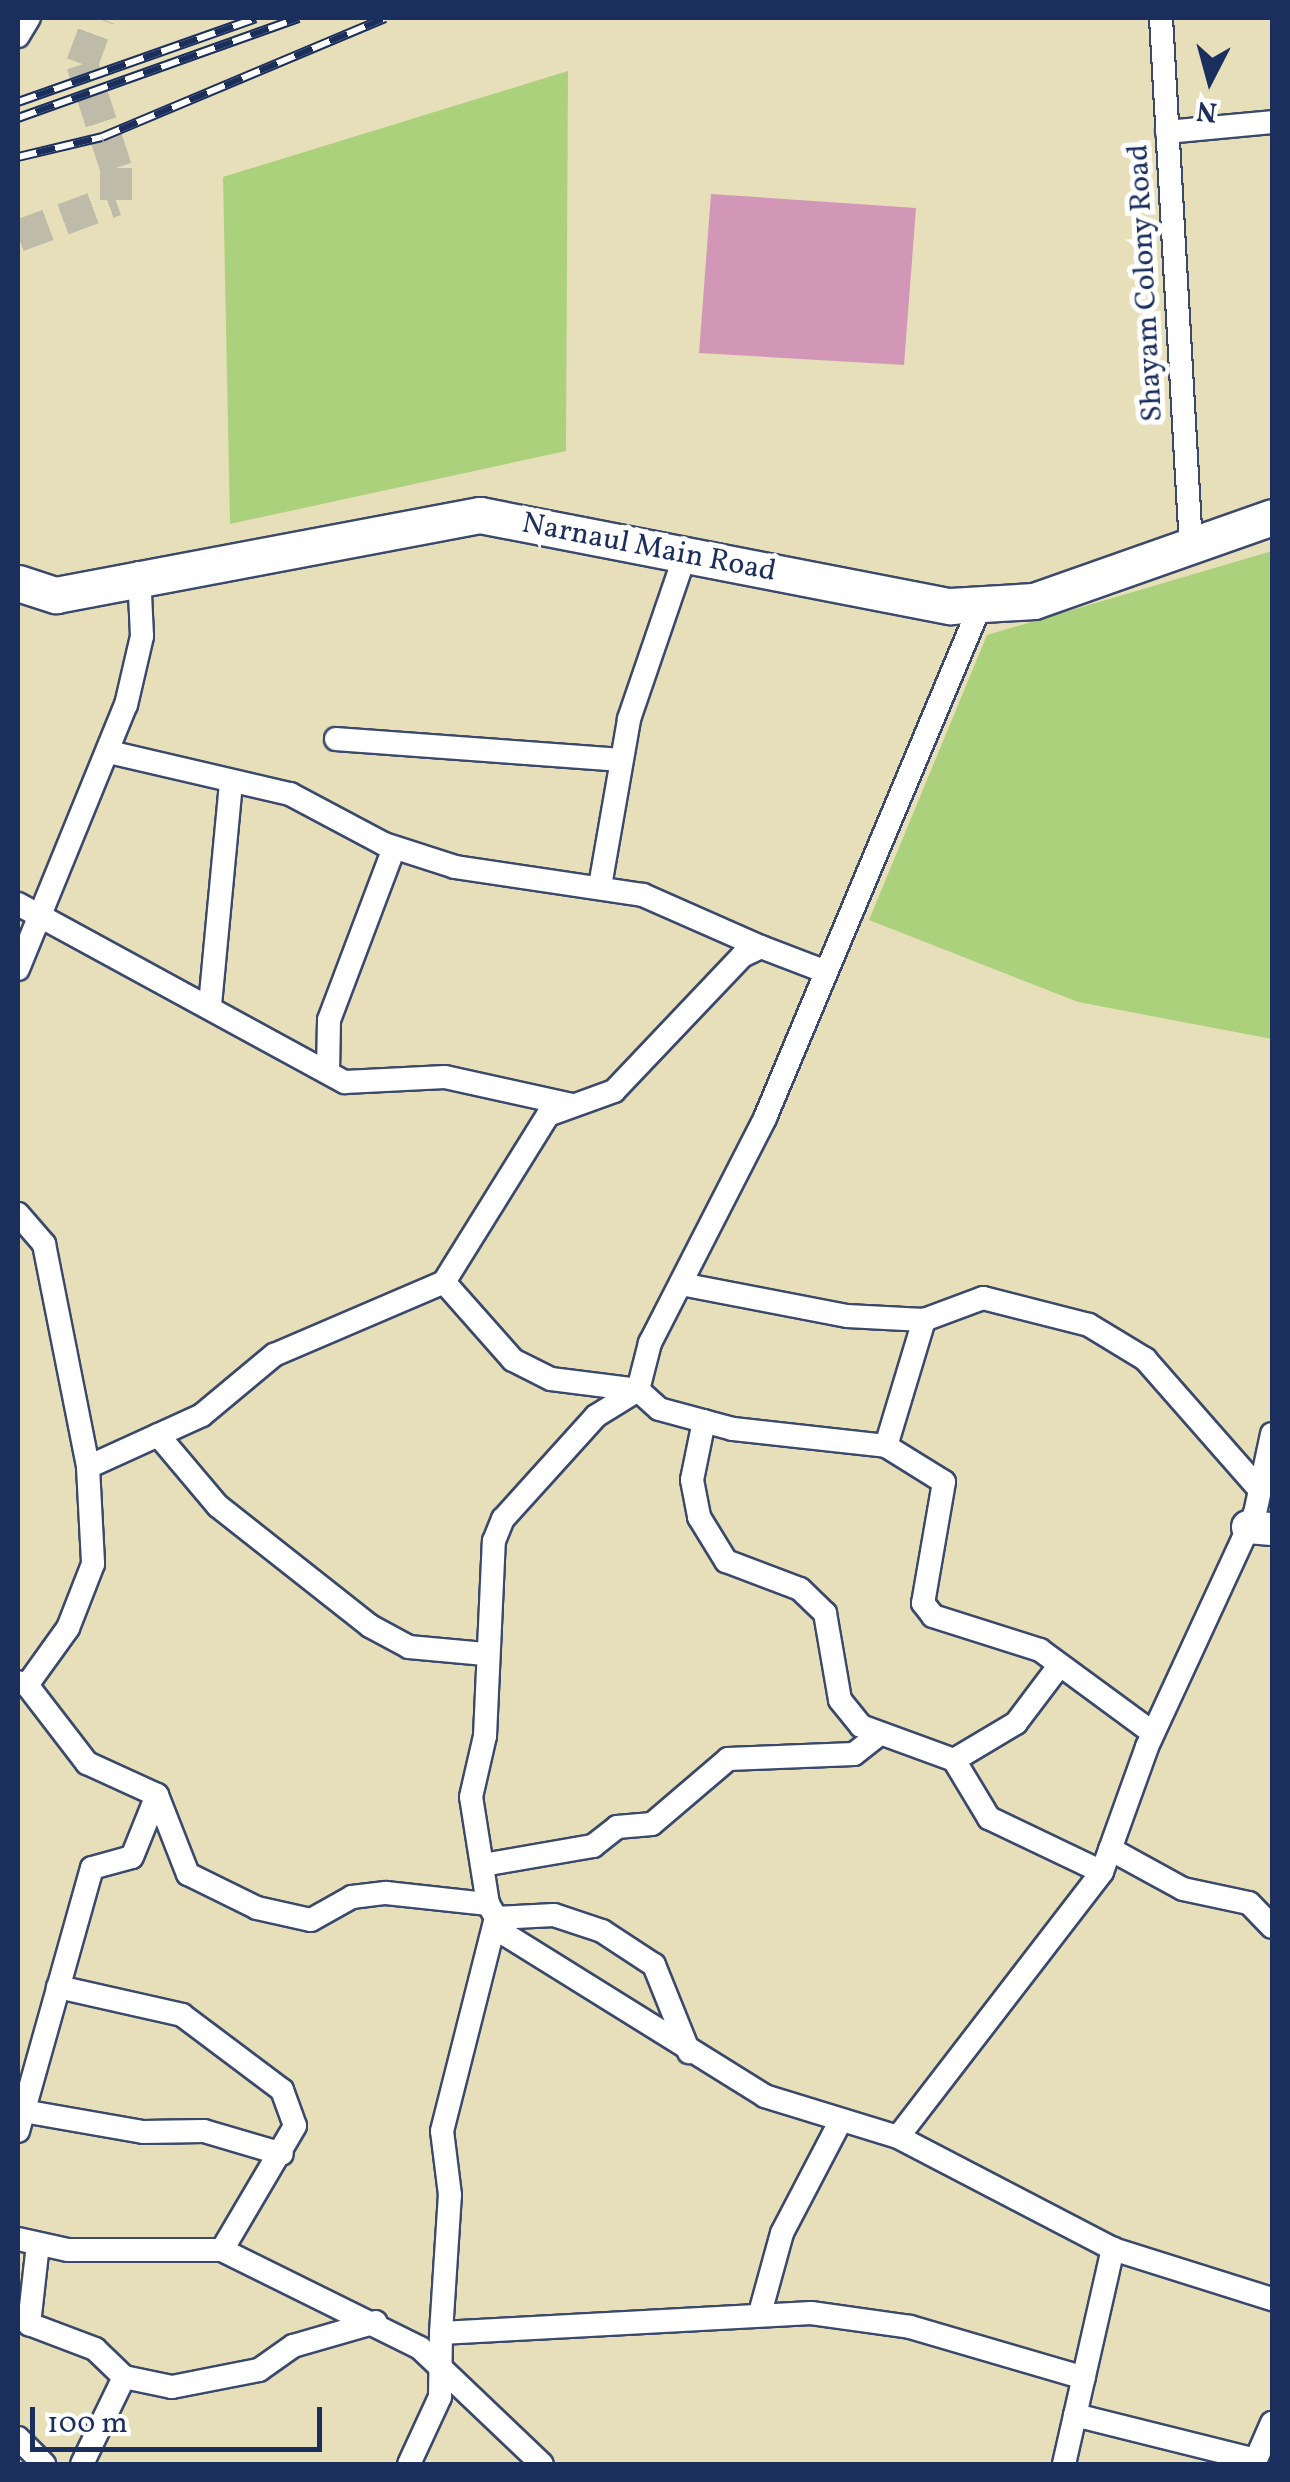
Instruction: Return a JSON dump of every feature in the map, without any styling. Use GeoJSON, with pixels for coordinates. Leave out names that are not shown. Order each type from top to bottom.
{"type":"FeatureCollection","features":[{"type":"Feature","properties":{"kind":"main road","name":"Narnaul Main Road"},"geometry":{"type":"LineString","coordinates":[[18,583],[56,594],[138,573],[480,515],[950,606],[1034,601],[1272,517]]}},
{"type":"Feature","properties":{"kind":"street"},"geometry":{"type":"LineString","coordinates":[[18,36],[29,18]]}},
{"type":"Feature","properties":{"kind":"street","name":"Shayam Colony Road"},"geometry":{"type":"LineString","coordinates":[[1161,18],[1191,546]]}},
{"type":"Feature","properties":{"kind":"street"},"geometry":{"type":"LineString","coordinates":[[1168,132],[1272,122]]}},
{"type":"Feature","properties":{"kind":"street"},"geometry":{"type":"LineString","coordinates":[[600,886],[622,760],[685,555]]}},
{"type":"Feature","properties":{"kind":"street"},"geometry":{"type":"LineString","coordinates":[[18,969],[27,909],[108,752],[142,636],[138,573]]}},
{"type":"Feature","properties":{"kind":"street"},"geometry":{"type":"LineString","coordinates":[[981,604],[826,972],[681,1284],[638,1390],[596,1416],[502,1520],[485,1654],[485,1736],[471,1797],[492,1911],[506,1936],[689,2052],[765,2096],[898,2138],[1113,2249],[1272,2299]]}},
{"type":"Feature","properties":{"kind":"street"},"geometry":{"type":"LineString","coordinates":[[336,739],[622,760]]}},
{"type":"Feature","properties":{"kind":"street"},"geometry":{"type":"LineString","coordinates":[[108,752],[230,784],[290,794],[394,848],[455,867],[600,886],[717,921],[761,947],[826,972]]}},
{"type":"Feature","properties":{"kind":"street"},"geometry":{"type":"LineString","coordinates":[[210,1005],[230,784]]}},
{"type":"Feature","properties":{"kind":"street"},"geometry":{"type":"LineString","coordinates":[[328,1072],[329,1020],[394,848]]}},
{"type":"Feature","properties":{"kind":"street"},"geometry":{"type":"LineString","coordinates":[[27,909],[210,1005],[345,1082],[445,1078],[572,1105]]}},
{"type":"Feature","properties":{"kind":"street"},"geometry":{"type":"LineString","coordinates":[[88,1468],[202,1415],[274,1355],[444,1282],[548,1114],[614,1090],[742,956],[761,947]]}},
{"type":"Feature","properties":{"kind":"street"},"geometry":{"type":"LineString","coordinates":[[18,1214],[44,1244],[88,1468],[92,1564],[68,1628],[22,1684],[87,1763],[157,1796],[188,1874],[258,1908],[312,1920],[352,1898],[386,1893],[492,1911],[554,1915],[602,1931],[654,1964],[689,2052]]}},
{"type":"Feature","properties":{"kind":"street"},"geometry":{"type":"LineString","coordinates":[[444,1282],[513,1360],[552,1379],[638,1390],[660,1409],[704,1421],[886,1446],[944,1482],[922,1603],[988,1639],[1040,1650],[1056,1670],[1153,1734]]}},
{"type":"Feature","properties":{"kind":"street"},"geometry":{"type":"LineString","coordinates":[[681,1284],[847,1316],[924,1320],[983,1298],[1089,1325],[1145,1359],[1260,1490]]}},
{"type":"Feature","properties":{"kind":"street"},"geometry":{"type":"LineString","coordinates":[[886,1446],[924,1320]]}},
{"type":"Feature","properties":{"kind":"street"},"geometry":{"type":"LineString","coordinates":[[704,1421],[692,1480],[699,1517],[726,1561],[800,1589],[825,1613],[840,1700],[880,1734],[954,1760],[989,1818],[1183,1889],[1248,1903],[1272,1927]]}},
{"type":"Feature","properties":{"kind":"street"},"geometry":{"type":"LineString","coordinates":[[898,2138],[1106,1861],[1153,1734],[1260,1528],[1260,1490],[1272,1434]]}},
{"type":"Feature","properties":{"kind":"street"},"geometry":{"type":"LineString","coordinates":[[158,1435],[218,1506],[370,1626],[409,1647],[485,1654]]}},
{"type":"Feature","properties":{"kind":"street"},"geometry":{"type":"LineString","coordinates":[[954,1760],[1016,1723],[1056,1670]]}},
{"type":"Feature","properties":{"kind":"street"},"geometry":{"type":"LineString","coordinates":[[483,1865],[592,1846],[617,1827],[652,1824],[728,1759],[854,1754],[880,1734]]}},
{"type":"Feature","properties":{"kind":"street"},"geometry":{"type":"LineString","coordinates":[[157,1796],[132,1857],[92,1868],[20,2121],[143,2132],[204,2131],[282,2154]]}},
{"type":"Feature","properties":{"kind":"street"},"geometry":{"type":"LineString","coordinates":[[409,2464],[440,2397],[434,2362],[441,2333],[450,2195],[442,2131],[492,1911]]}},
{"type":"Feature","properties":{"kind":"street"},"geometry":{"type":"LineString","coordinates":[[58,1987],[182,2015],[232,2048],[282,2090],[295,2126],[282,2154],[222,2250]]}},
{"type":"Feature","properties":{"kind":"street"},"geometry":{"type":"LineString","coordinates":[[760,2313],[782,2233],[841,2120]]}},
{"type":"Feature","properties":{"kind":"street"},"geometry":{"type":"LineString","coordinates":[[376,2322],[294,2346],[259,2370],[172,2387],[124,2377],[94,2350],[23,2324],[28,2241],[222,2250],[376,2322],[434,2362],[542,2464]]}},
{"type":"Feature","properties":{"kind":"street"},"geometry":{"type":"LineString","coordinates":[[1064,2464],[1113,2249]]}},
{"type":"Feature","properties":{"kind":"street"},"geometry":{"type":"LineString","coordinates":[[441,2333],[760,2313],[873,2319],[1084,2378]]}},
{"type":"Feature","properties":{"kind":"street"},"geometry":{"type":"LineString","coordinates":[[82,2464],[124,2377]]}},
{"type":"Feature","properties":{"kind":"street"},"geometry":{"type":"LineString","coordinates":[[1075,2415],[1254,2462],[1272,2423]]}},
{"type":"Feature","properties":{"kind":"street"},"geometry":{"type":"LineString","coordinates":[[18,2438],[44,2464]]}},
{"type":"Feature","properties":{"kind":"green space"},"geometry":{"type":"Polygon","coordinates":[[[568,71],[566,451],[230,524],[223,177],[568,71]]]}},
{"type":"Feature","properties":{"kind":"green space"},"geometry":{"type":"Polygon","coordinates":[[[1272,551],[1272,1039],[1078,1002],[869,920],[987,635],[1272,551]]]}},
{"type":"Feature","properties":{"kind":"building"},"geometry":{"type":"Polygon","coordinates":[[[711,194],[916,208],[904,365],[699,353],[711,194]]]}},
{"type":"Feature","properties":{"kind":"tunnel"},"geometry":{"type":"LineString","coordinates":[[18,236],[116,200],[116,168],[82,64],[99,18]]}},
{"type":"Feature","properties":{"kind":"railway"},"geometry":{"type":"LineString","coordinates":[[18,102],[256,18]]}},
{"type":"Feature","properties":{"kind":"railway"},"geometry":{"type":"LineString","coordinates":[[18,118],[299,18]]}},
{"type":"Feature","properties":{"kind":"railway"},"geometry":{"type":"LineString","coordinates":[[18,157],[102,137],[385,18]]}}]}
